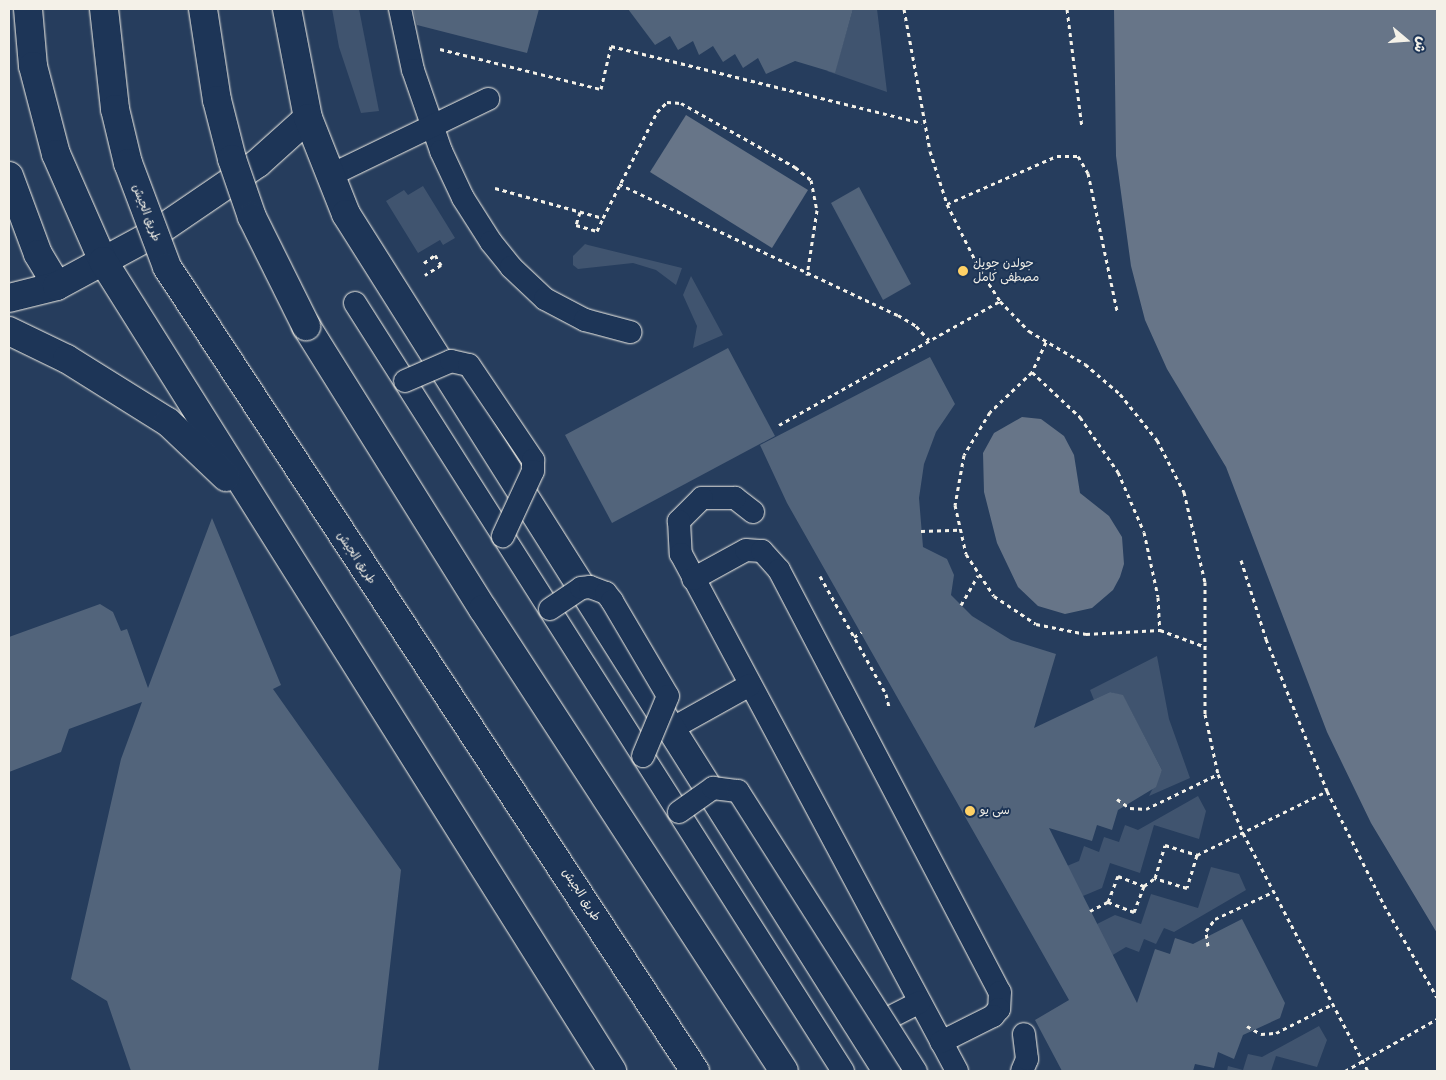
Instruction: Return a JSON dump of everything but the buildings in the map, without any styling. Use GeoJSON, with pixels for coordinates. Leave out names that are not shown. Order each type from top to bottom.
{"type":"FeatureCollection","features":[{"type":"Feature","properties":{"kind":"main road"},"geometry":{"type":"LineString","coordinates":[[28,9],[33,66],[56,154],[103,261],[612,1071]]}},
{"type":"Feature","properties":{"kind":"main road","name":"طريق الجيش"},"geometry":{"type":"LineString","coordinates":[[104,9],[115,109],[128,164],[167,267],[695,1071]]}},
{"type":"Feature","properties":{"kind":"main road"},"geometry":{"type":"LineString","coordinates":[[203,9],[217,100],[232,159],[252,217],[306,326],[483,610],[784,1071]]}},
{"type":"Feature","properties":{"kind":"main road"},"geometry":{"type":"LineString","coordinates":[[287,9],[308,118],[328,176],[371,258],[887,1071]]}},
{"type":"Feature","properties":{"kind":"main road"},"geometry":{"type":"LineString","coordinates":[[9,298],[57,286],[209,199],[308,118]]}},
{"type":"Feature","properties":{"kind":"main road"},"geometry":{"type":"LineString","coordinates":[[9,176],[38,254],[57,286]]}},
{"type":"Feature","properties":{"kind":"main road"},"geometry":{"type":"LineString","coordinates":[[9,331],[67,359],[168,422],[254,504]]}},
{"type":"Feature","properties":{"kind":"lane"},"geometry":{"type":"LineString","coordinates":[[400,9],[406,40],[431,125],[451,175],[492,242],[527,284],[565,311],[607,328],[630,332]]}},
{"type":"Feature","properties":{"kind":"lane"},"geometry":{"type":"LineString","coordinates":[[328,176],[488,99]]}},
{"type":"Feature","properties":{"kind":"lane"},"geometry":{"type":"LineString","coordinates":[[355,303],[842,1071]]}},
{"type":"Feature","properties":{"kind":"lane"},"geometry":{"type":"LineString","coordinates":[[405,381],[451,361],[469,366],[533,460],[533,471],[503,536]]}},
{"type":"Feature","properties":{"kind":"lane"},"geometry":{"type":"LineString","coordinates":[[753,512],[735,498],[714,495],[702,498],[685,512],[679,521],[678,544],[693,579],[957,1071]]}},
{"type":"Feature","properties":{"kind":"lane"},"geometry":{"type":"LineString","coordinates":[[693,579],[746,550],[762,551],[779,570],[1000,992],[999,1009],[993,1016],[941,1042]]}},
{"type":"Feature","properties":{"kind":"lane"},"geometry":{"type":"LineString","coordinates":[[550,609],[581,588],[590,586],[606,593],[612,601],[668,696],[643,756]]}},
{"type":"Feature","properties":{"kind":"lane"},"geometry":{"type":"LineString","coordinates":[[671,729],[750,685]]}},
{"type":"Feature","properties":{"kind":"lane"},"geometry":{"type":"LineString","coordinates":[[679,812],[713,788],[738,791],[916,1071]]}},
{"type":"Feature","properties":{"kind":"lane"},"geometry":{"type":"LineString","coordinates":[[863,1032],[920,1002]]}},
{"type":"Feature","properties":{"kind":"lane"},"geometry":{"type":"LineString","coordinates":[[1022,1071],[1027,1059],[1024,1034]]}},
{"type":"Feature","properties":{"kind":"path"},"geometry":{"type":"LineString","coordinates":[[904,9],[922,123],[947,204],[1000,301],[1013,316],[1046,342],[1085,364],[1120,394],[1171,465],[1200,551],[1206,647],[1205,714],[1218,774],[1243,833],[1368,1071]]}},
{"type":"Feature","properties":{"kind":"path"},"geometry":{"type":"LineString","coordinates":[[1067,9],[1082,127]]}},
{"type":"Feature","properties":{"kind":"path"},"geometry":{"type":"LineString","coordinates":[[406,40],[601,89],[611,46],[922,123]]}},
{"type":"Feature","properties":{"kind":"path"},"geometry":{"type":"LineString","coordinates":[[580,212],[576,224],[597,231],[619,184],[657,112],[668,102],[681,103],[795,167],[811,180],[817,210],[807,275]]}},
{"type":"Feature","properties":{"kind":"path"},"geometry":{"type":"LineString","coordinates":[[947,204],[1057,156],[1078,156],[1088,173],[1118,311]]}},
{"type":"Feature","properties":{"kind":"path"},"geometry":{"type":"LineString","coordinates":[[451,175],[602,218]]}},
{"type":"Feature","properties":{"kind":"path"},"geometry":{"type":"LineString","coordinates":[[619,184],[807,275],[898,315],[929,340]]}},
{"type":"Feature","properties":{"kind":"path"},"geometry":{"type":"LineString","coordinates":[[424,263],[436,255],[441,265],[425,275]]}},
{"type":"Feature","properties":{"kind":"path"},"geometry":{"type":"LineString","coordinates":[[779,425],[1000,301]]}},
{"type":"Feature","properties":{"kind":"path"},"geometry":{"type":"LineString","coordinates":[[1046,342],[1032,372],[990,412],[964,455],[955,505],[959,530],[978,576],[1014,612],[1060,631],[1086,634],[1160,630],[1206,647]]}},
{"type":"Feature","properties":{"kind":"path"},"geometry":{"type":"LineString","coordinates":[[1032,372],[1080,417],[1118,472],[1146,540],[1160,630]]}},
{"type":"Feature","properties":{"kind":"path"},"geometry":{"type":"LineString","coordinates":[[921,531],[959,530]]}},
{"type":"Feature","properties":{"kind":"path"},"geometry":{"type":"LineString","coordinates":[[1241,560],[1266,639],[1327,791],[1384,905],[1437,997]]}},
{"type":"Feature","properties":{"kind":"path"},"geometry":{"type":"LineString","coordinates":[[960,604],[978,576]]}},
{"type":"Feature","properties":{"kind":"path"},"geometry":{"type":"LineString","coordinates":[[826,583],[886,694]]}},
{"type":"Feature","properties":{"kind":"path"},"geometry":{"type":"LineString","coordinates":[[851,640],[862,632]]}},
{"type":"Feature","properties":{"kind":"path"},"geometry":{"type":"LineString","coordinates":[[1117,799],[1130,808],[1146,809],[1218,774]]}},
{"type":"Feature","properties":{"kind":"path"},"geometry":{"type":"LineString","coordinates":[[1108,902],[1134,912],[1144,886],[1154,878],[1165,845],[1198,855],[1327,791]]}},
{"type":"Feature","properties":{"kind":"path"},"geometry":{"type":"LineString","coordinates":[[1154,878],[1187,888],[1198,855]]}},
{"type":"Feature","properties":{"kind":"path"},"geometry":{"type":"LineString","coordinates":[[1090,911],[1108,902],[1118,876],[1144,886]]}},
{"type":"Feature","properties":{"kind":"path"},"geometry":{"type":"LineString","coordinates":[[1208,946],[1206,931],[1215,919],[1273,892]]}},
{"type":"Feature","properties":{"kind":"path"},"geometry":{"type":"LineString","coordinates":[[1247,1026],[1261,1034],[1276,1033],[1332,1004]]}},
{"type":"Feature","properties":{"kind":"path"},"geometry":{"type":"LineString","coordinates":[[1345,1071],[1437,1019]]}},
{"type":"Feature","properties":{"kind":"shaded area"},"geometry":{"type":"Polygon","coordinates":[[[332,9],[359,9],[379,111],[361,113],[339,47],[332,9]]]}},
{"type":"Feature","properties":{"kind":"shaded area"},"geometry":{"type":"Polygon","coordinates":[[[853,9],[877,9],[887,92],[827,71],[836,67],[853,9]]]}},
{"type":"Feature","properties":{"kind":"shaded area"},"geometry":{"type":"Polygon","coordinates":[[[1114,9],[1437,9],[1437,933],[1371,823],[1327,732],[1226,467],[1167,369],[1145,320],[1131,266],[1116,156],[1114,9]]]}},
{"type":"Feature","properties":{"kind":"shaded area"},"geometry":{"type":"Polygon","coordinates":[[[686,115],[808,190],[772,248],[650,172],[686,115]]]}},
{"type":"Feature","properties":{"kind":"shaded area"},"geometry":{"type":"Polygon","coordinates":[[[423,186],[455,238],[443,245],[440,240],[418,253],[386,201],[404,190],[408,195],[423,186]]]}},
{"type":"Feature","properties":{"kind":"shaded area"},"geometry":{"type":"Polygon","coordinates":[[[585,244],[682,268],[676,285],[656,270],[633,263],[578,269],[573,265],[573,256],[585,244]]]}},
{"type":"Feature","properties":{"kind":"shaded area"},"geometry":{"type":"Polygon","coordinates":[[[691,276],[723,335],[693,348],[697,326],[683,295],[691,276]]]}},
{"type":"Feature","properties":{"kind":"shaded area"},"geometry":{"type":"Polygon","coordinates":[[[1022,417],[1041,419],[1064,436],[1074,455],[1080,493],[1109,516],[1122,537],[1124,564],[1120,577],[1113,590],[1092,608],[1065,614],[1038,606],[1018,587],[997,543],[984,492],[983,453],[994,433],[1022,417]]]}},
{"type":"Feature","properties":{"kind":"shaded area"},"geometry":{"type":"Polygon","coordinates":[[[1157,656],[1169,719],[1190,778],[1149,796],[1162,770],[1123,696],[1110,692],[1094,700],[1090,690],[1157,656]]]}},
{"type":"Feature","properties":{"kind":"shaded area"},"geometry":{"type":"Polygon","coordinates":[[[1198,796],[1206,811],[1199,839],[1154,825],[1140,873],[1110,863],[1102,888],[1083,896],[1055,871],[1079,861],[1084,846],[1099,852],[1104,837],[1119,842],[1125,825],[1138,830],[1198,796]]]}},
{"type":"Feature","properties":{"kind":"shaded area"},"geometry":{"type":"Polygon","coordinates":[[[1211,867],[1239,874],[1246,890],[1174,932],[1164,928],[1156,944],[1144,939],[1139,952],[1126,947],[1101,962],[1097,924],[1115,915],[1141,924],[1151,894],[1198,908],[1211,867]]]}},
{"type":"Feature","properties":{"kind":"shaded area"},"geometry":{"type":"Polygon","coordinates":[[[1319,1026],[1327,1040],[1317,1067],[1276,1056],[1271,1071],[1227,1071],[1228,1066],[1243,1070],[1248,1054],[1262,1057],[1319,1026]]]}},
{"type":"Feature","properties":{"kind":"place","name":"جولدن جويل مصطفى كامل"},"geometry":{"type":"Point","coordinates":[963,271]}},
{"type":"Feature","properties":{"kind":"place","name":"سى يو"},"geometry":{"type":"Point","coordinates":[970,811]}}]}
